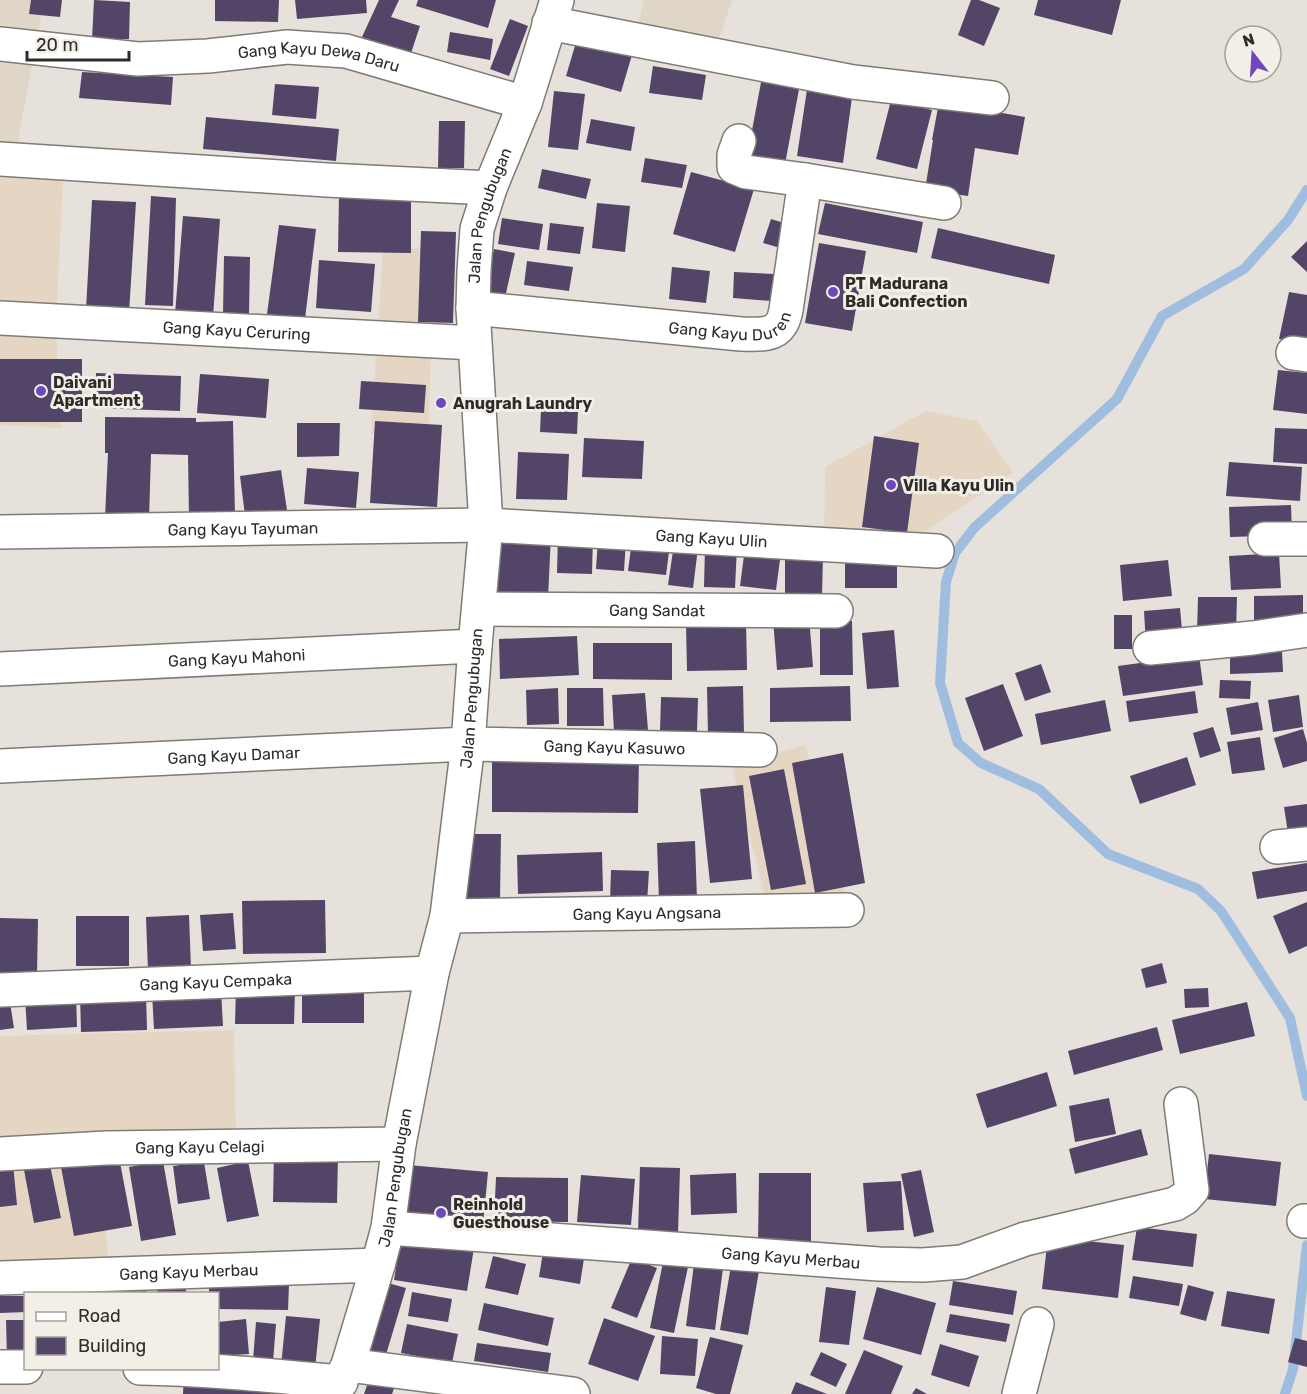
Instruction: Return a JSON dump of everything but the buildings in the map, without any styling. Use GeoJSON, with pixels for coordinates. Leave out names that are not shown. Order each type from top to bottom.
{"type":"FeatureCollection","features":[{"type":"Feature","properties":{"kind":"street"},"geometry":{"type":"LineString","coordinates":[[553,11],[854,82],[992,98]]}},
{"type":"Feature","properties":{"kind":"street","name":"Jalan Pengubugan"},"geometry":{"type":"LineString","coordinates":[[341,1380],[378,1265],[387,1228],[399,1143],[432,973],[447,916],[468,744],[486,525],[474,343],[473,308],[477,229],[489,188],[525,103],[553,11]]}},
{"type":"Feature","properties":{"kind":"street","name":"Gang Kayu Dewa Daru"},"geometry":{"type":"LineString","coordinates":[[0,44],[138,59],[208,56],[287,47],[346,51],[525,103]]}},
{"type":"Feature","properties":{"kind":"street"},"geometry":{"type":"LineString","coordinates":[[739,141],[734,155],[734,167],[746,171],[944,203]]}},
{"type":"Feature","properties":{"kind":"street"},"geometry":{"type":"LineString","coordinates":[[0,159],[489,188]]}},
{"type":"Feature","properties":{"kind":"street","name":"Gang Kayu Duren"},"geometry":{"type":"LineString","coordinates":[[473,308],[741,334],[772,332],[781,325],[786,310],[806,180]]}},
{"type":"Feature","properties":{"kind":"street","name":"Gang Kayu Ceruring"},"geometry":{"type":"LineString","coordinates":[[0,318],[474,343]]}},
{"type":"Feature","properties":{"kind":"street","name":"Gang Kayu Tayuman"},"geometry":{"type":"LineString","coordinates":[[0,532],[486,525]]}},
{"type":"Feature","properties":{"kind":"street","name":"Gang Kayu Ulin"},"geometry":{"type":"LineString","coordinates":[[486,525],[937,551]]}},
{"type":"Feature","properties":{"kind":"street"},"geometry":{"type":"LineString","coordinates":[[1265,538],[1307,539]]}},
{"type":"Feature","properties":{"kind":"street","name":"Gang Sandat"},"geometry":{"type":"LineString","coordinates":[[479,609],[836,611]]}},
{"type":"Feature","properties":{"kind":"street"},"geometry":{"type":"LineString","coordinates":[[1150,648],[1307,630]]}},
{"type":"Feature","properties":{"kind":"street","name":"Gang Kayu Mahoni"},"geometry":{"type":"LineString","coordinates":[[0,669],[475,645]]}},
{"type":"Feature","properties":{"kind":"street","name":"Gang Kayu Kasuwo"},"geometry":{"type":"LineString","coordinates":[[468,744],[760,750]]}},
{"type":"Feature","properties":{"kind":"street","name":"Gang Kayu Damar"},"geometry":{"type":"LineString","coordinates":[[0,766],[468,744]]}},
{"type":"Feature","properties":{"kind":"street","name":"Gang Kayu Angsana"},"geometry":{"type":"LineString","coordinates":[[447,916],[847,910]]}},
{"type":"Feature","properties":{"kind":"street","name":"Gang Kayu Cempaka"},"geometry":{"type":"LineString","coordinates":[[0,990],[432,973]]}},
{"type":"Feature","properties":{"kind":"street","name":"Gang Kayu Merbau"},"geometry":{"type":"LineString","coordinates":[[387,1228],[867,1263],[923,1265],[962,1262],[1025,1239],[1175,1204],[1185,1198],[1191,1190],[1180,1104]]}},
{"type":"Feature","properties":{"kind":"street","name":"Gang Kayu Celagi"},"geometry":{"type":"LineString","coordinates":[[0,1154],[106,1148],[399,1143]]}},
{"type":"Feature","properties":{"kind":"street","name":"Gang Kayu Merbau"},"geometry":{"type":"LineString","coordinates":[[0,1278],[378,1265]]}},
{"type":"Feature","properties":{"kind":"street"},"geometry":{"type":"LineString","coordinates":[[1019,1394],[1037,1324]]}},
{"type":"Feature","properties":{"kind":"street"},"geometry":{"type":"LineString","coordinates":[[0,1367],[24,1367]]}},
{"type":"Feature","properties":{"kind":"street"},"geometry":{"type":"LineString","coordinates":[[196,1370],[573,1394]]}},
{"type":"Feature","properties":{"kind":"shaded area"},"geometry":{"type":"Polygon","coordinates":[[[0,0],[44,0],[11,178],[0,177],[0,0]]]}},
{"type":"Feature","properties":{"kind":"shaded area"},"geometry":{"type":"Polygon","coordinates":[[[644,0],[732,0],[712,59],[635,38],[644,0]]]}},
{"type":"Feature","properties":{"kind":"shaded area"},"geometry":{"type":"Polygon","coordinates":[[[0,177],[63,180],[56,324],[61,428],[0,425],[0,177]]]}},
{"type":"Feature","properties":{"kind":"shaded area"},"geometry":{"type":"Polygon","coordinates":[[[383,248],[435,249],[428,433],[371,434],[383,248]]]}},
{"type":"Feature","properties":{"kind":"shaded area"},"geometry":{"type":"Polygon","coordinates":[[[926,411],[977,421],[1013,473],[897,550],[824,546],[825,467],[926,411]]]}},
{"type":"Feature","properties":{"kind":"shaded area"},"geometry":{"type":"Polygon","coordinates":[[[805,745],[845,894],[764,893],[732,766],[805,745]]]}},
{"type":"Feature","properties":{"kind":"shaded area"},"geometry":{"type":"Polygon","coordinates":[[[234,1030],[236,1147],[100,1153],[108,1259],[0,1261],[0,1036],[234,1030]]]}},
{"type":"Feature","properties":{"kind":"waterway"},"geometry":{"type":"LineString","coordinates":[[1307,190],[1288,220],[1244,269],[1162,316],[1117,399],[974,528],[955,553],[946,582],[940,683],[958,743],[981,763],[1039,789],[1108,854],[1198,889],[1221,911],[1290,1018],[1307,1096]]}},
{"type":"Feature","properties":{"kind":"waterway"},"geometry":{"type":"LineString","coordinates":[[1285,1394],[1293,1369],[1307,1245]]}},
{"type":"Feature","properties":{"kind":"place","name":"PT Madurana Bali Confection"},"geometry":{"type":"Point","coordinates":[833,292]}},
{"type":"Feature","properties":{"kind":"place","name":"Daivani Apartment"},"geometry":{"type":"Point","coordinates":[41,391]}},
{"type":"Feature","properties":{"kind":"place","name":"Anugrah Laundry"},"geometry":{"type":"Point","coordinates":[441,403]}},
{"type":"Feature","properties":{"kind":"place","name":"Villa Kayu Ulin"},"geometry":{"type":"Point","coordinates":[891,485]}},
{"type":"Feature","properties":{"kind":"place","name":"Reinhold Guesthouse"},"geometry":{"type":"Point","coordinates":[441,1213]}}]}
